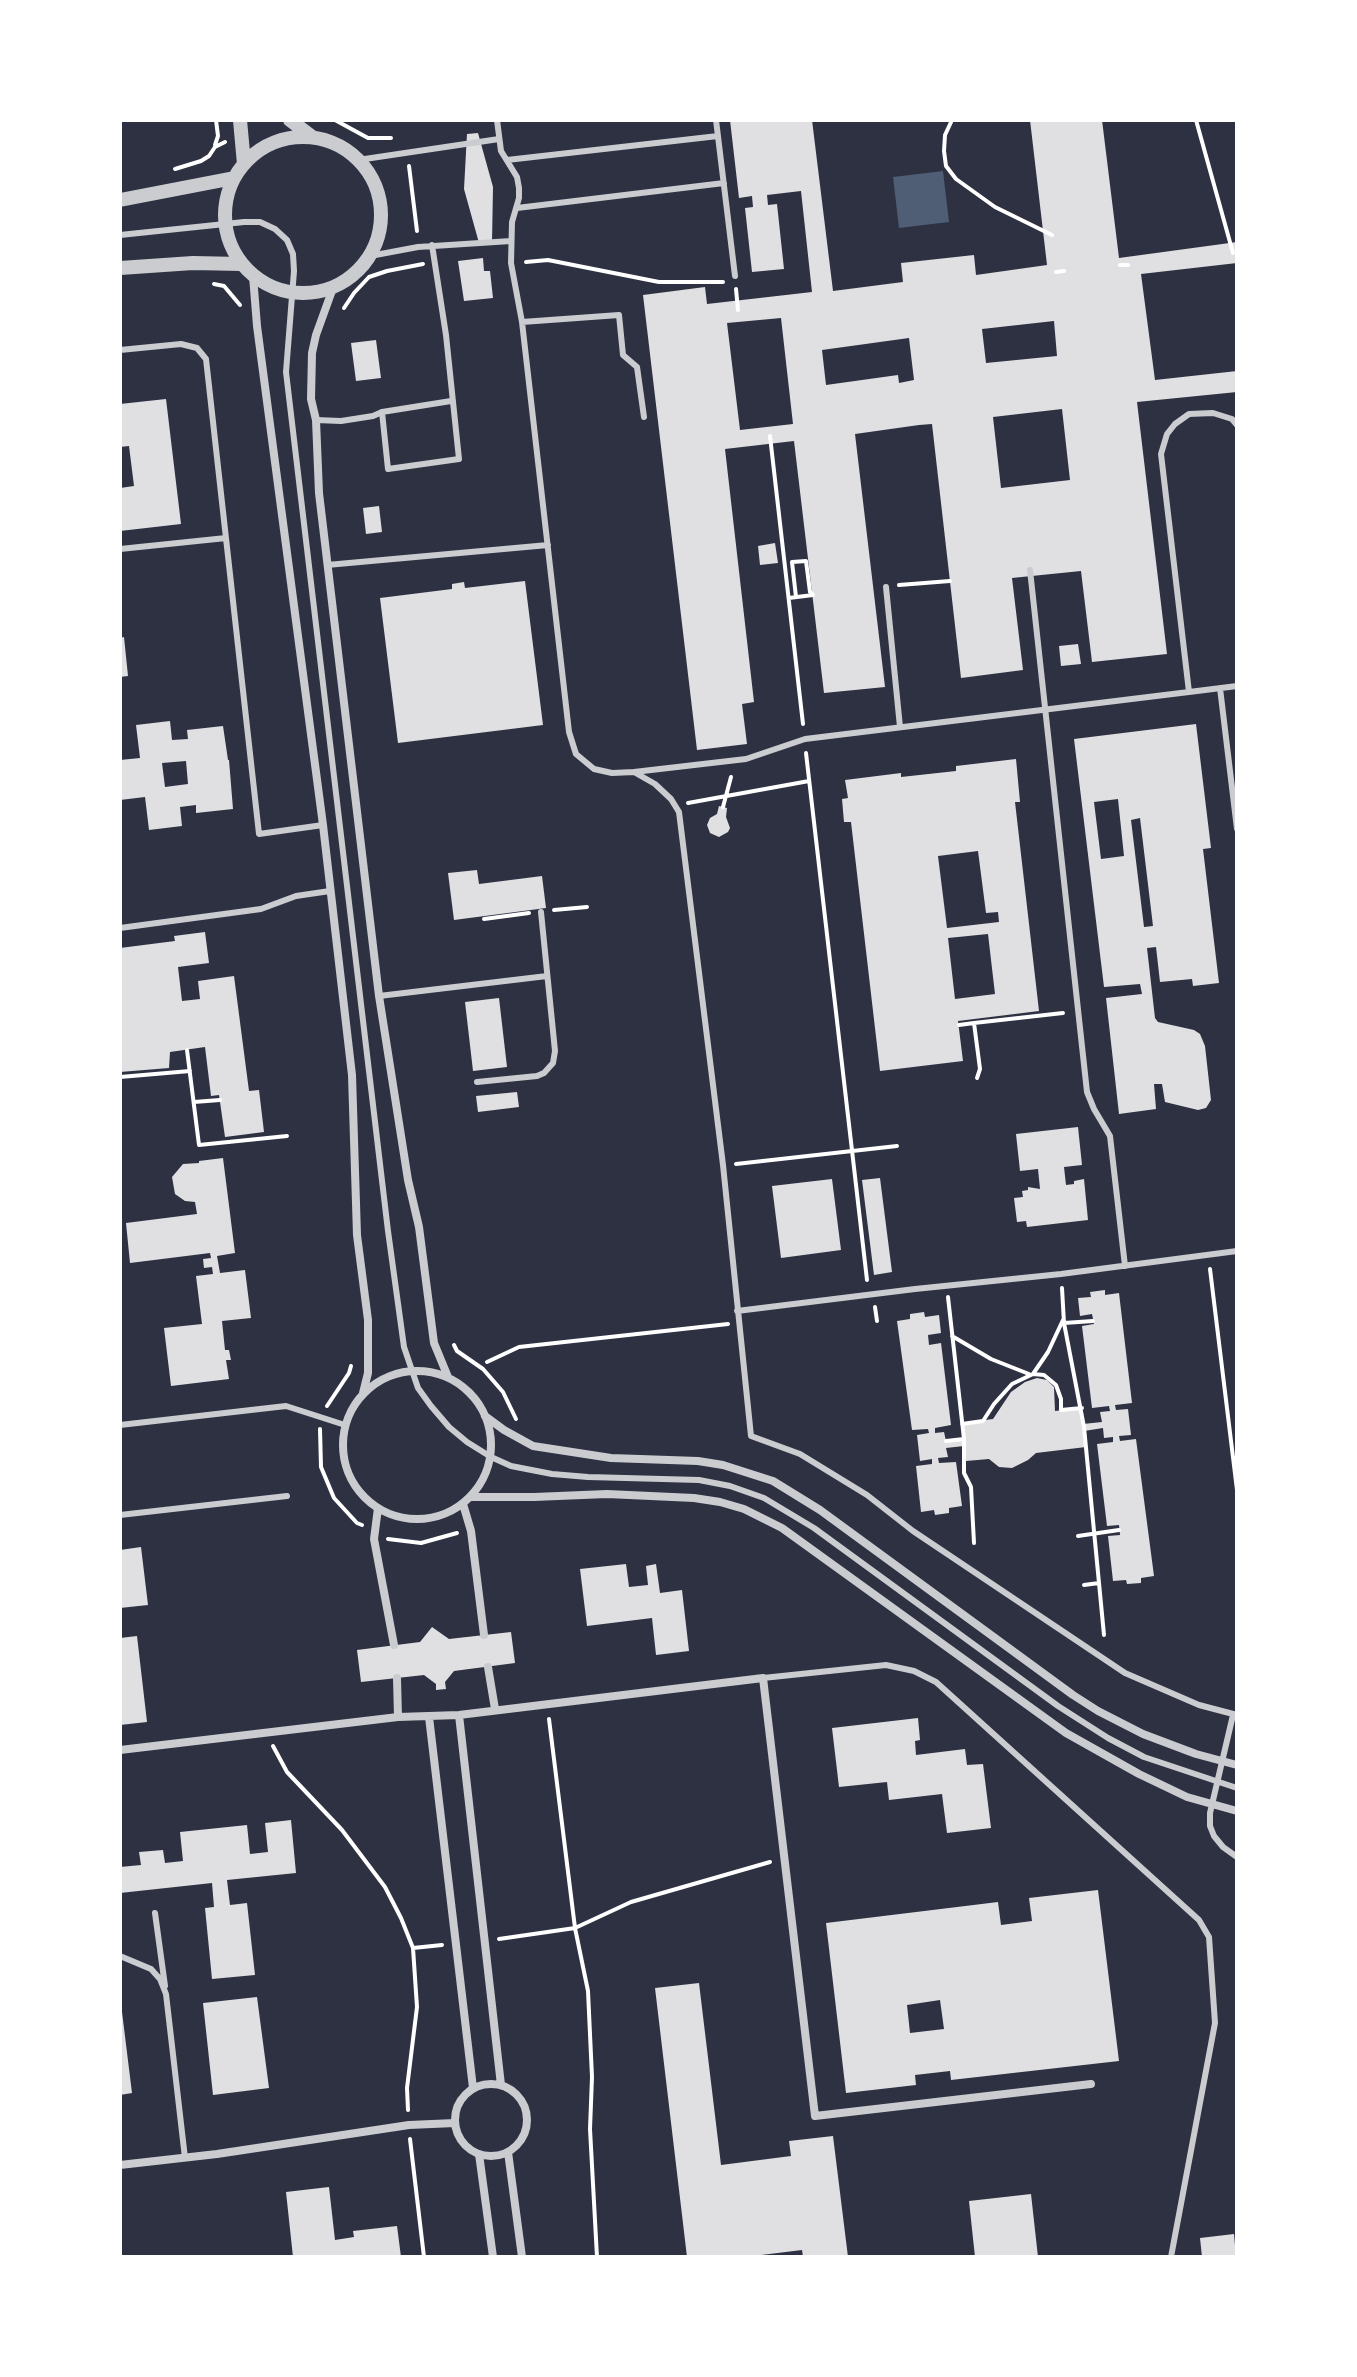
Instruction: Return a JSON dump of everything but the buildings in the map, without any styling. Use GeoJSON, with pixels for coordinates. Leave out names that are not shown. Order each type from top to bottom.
{"type":"FeatureCollection","features":[{"type":"Feature","properties":{"kind":"street"},"geometry":{"type":"LineString","coordinates":[[240,120],[244,164]]}},
{"type":"Feature","properties":{"kind":"street"},"geometry":{"type":"LineString","coordinates":[[290,120],[311,136],[341,146],[358,160],[372,178],[380,199],[382,222],[370,256],[351,278],[333,288],[313,293],[292,293],[271,287],[241,264],[230,245],[225,224],[226,200],[234,178],[259,150],[278,141],[311,136]]}},
{"type":"Feature","properties":{"kind":"street"},"geometry":{"type":"LineString","coordinates":[[120,200],[234,178]]}},
{"type":"Feature","properties":{"kind":"street"},"geometry":{"type":"LineString","coordinates":[[120,268],[193,263],[241,264]]}},
{"type":"Feature","properties":{"kind":"street"},"geometry":{"type":"LineString","coordinates":[[253,276],[352,1075],[357,1235],[368,1320],[368,1373],[363,1393]]}},
{"type":"Feature","properties":{"kind":"street"},"geometry":{"type":"LineString","coordinates":[[333,288],[312,353],[311,399],[316,420],[319,493],[379,996],[408,1180],[419,1227],[434,1343],[448,1377]]}},
{"type":"Feature","properties":{"kind":"street"},"geometry":{"type":"LineString","coordinates":[[410,1370],[448,1377],[464,1387],[485,1416],[491,1436],[487,1472],[467,1500],[444,1515],[422,1520],[399,1518],[378,1508],[351,1481],[344,1463],[342,1444],[345,1425],[363,1393],[393,1374],[410,1370]]}},
{"type":"Feature","properties":{"kind":"street"},"geometry":{"type":"LineString","coordinates":[[485,1416],[533,1446],[611,1458],[698,1461],[723,1465],[773,1481],[820,1510],[1098,1711],[1143,1734],[1237,1765]]}},
{"type":"Feature","properties":{"kind":"street"},"geometry":{"type":"LineString","coordinates":[[467,1500],[607,1494],[694,1498],[744,1509],[782,1528],[1066,1733],[1187,1797],[1237,1811]]}},
{"type":"Feature","properties":{"kind":"street"},"geometry":{"type":"LineString","coordinates":[[467,1500],[484,1635]]}},
{"type":"Feature","properties":{"kind":"street"},"geometry":{"type":"LineString","coordinates":[[378,1508],[375,1545],[394,1645]]}},
{"type":"Feature","properties":{"kind":"street"},"geometry":{"type":"LineString","coordinates":[[488,1667],[495,1709]]}},
{"type":"Feature","properties":{"kind":"street"},"geometry":{"type":"LineString","coordinates":[[397,1678],[398,1717]]}},
{"type":"Feature","properties":{"kind":"street"},"geometry":{"type":"LineString","coordinates":[[120,1750],[398,1717],[459,1715],[763,1678],[815,2116],[1091,2084]]}},
{"type":"Feature","properties":{"kind":"street"},"geometry":{"type":"LineString","coordinates":[[459,1715],[501,2085]]}},
{"type":"Feature","properties":{"kind":"street"},"geometry":{"type":"LineString","coordinates":[[429,1717],[473,2088]]}},
{"type":"Feature","properties":{"kind":"street"},"geometry":{"type":"LineString","coordinates":[[501,2085],[521,2099],[528,2123],[518,2145],[508,2152],[488,2156],[479,2154],[462,2142],[455,2123],[459,2103],[473,2088],[501,2085]]}},
{"type":"Feature","properties":{"kind":"street"},"geometry":{"type":"LineString","coordinates":[[120,2165],[409,2125],[455,2123]]}},
{"type":"Feature","properties":{"kind":"street"},"geometry":{"type":"LineString","coordinates":[[508,2152],[522,2257]]}},
{"type":"Feature","properties":{"kind":"street"},"geometry":{"type":"LineString","coordinates":[[479,2154],[493,2257]]}},
{"type":"Feature","properties":{"kind":"lane"},"geometry":{"type":"LineString","coordinates":[[497,120],[501,151],[517,177],[519,198],[512,222],[511,263],[522,322],[569,732],[576,754],[594,769],[612,773],[634,772],[746,759],[805,739],[1237,686]]}},
{"type":"Feature","properties":{"kind":"lane"},"geometry":{"type":"LineString","coordinates":[[716,120],[735,276]]}},
{"type":"Feature","properties":{"kind":"lane"},"geometry":{"type":"LineString","coordinates":[[507,160],[718,136]]}},
{"type":"Feature","properties":{"kind":"lane"},"geometry":{"type":"LineString","coordinates":[[358,160],[499,139]]}},
{"type":"Feature","properties":{"kind":"lane"},"geometry":{"type":"LineString","coordinates":[[517,208],[724,183]]}},
{"type":"Feature","properties":{"kind":"lane"},"geometry":{"type":"LineString","coordinates":[[120,235],[260,222],[275,229],[287,240],[293,254],[286,372],[399,1324],[410,1370],[424,1397],[449,1427],[467,1442],[511,1466],[552,1474],[699,1480],[730,1486],[764,1498],[814,1528],[1058,1706],[1108,1738],[1144,1757],[1237,1788]]}},
{"type":"Feature","properties":{"kind":"lane"},"geometry":{"type":"LineString","coordinates":[[370,256],[432,245],[511,241]]}},
{"type":"Feature","properties":{"kind":"lane"},"geometry":{"type":"LineString","coordinates":[[382,412],[388,469],[459,459],[446,335],[432,245]]}},
{"type":"Feature","properties":{"kind":"lane"},"geometry":{"type":"LineString","coordinates":[[522,322],[619,315],[623,355],[637,367],[644,417]]}},
{"type":"Feature","properties":{"kind":"lane"},"geometry":{"type":"LineString","coordinates":[[120,350],[181,344],[197,348],[206,359],[259,834],[323,825]]}},
{"type":"Feature","properties":{"kind":"lane"},"geometry":{"type":"LineString","coordinates":[[316,420],[341,421],[451,401]]}},
{"type":"Feature","properties":{"kind":"lane"},"geometry":{"type":"LineString","coordinates":[[1189,692],[1161,454],[1167,434],[1189,414],[1213,413],[1232,419],[1237,425]]}},
{"type":"Feature","properties":{"kind":"lane"},"geometry":{"type":"LineString","coordinates":[[120,549],[226,538]]}},
{"type":"Feature","properties":{"kind":"lane"},"geometry":{"type":"LineString","coordinates":[[327,565],[548,545]]}},
{"type":"Feature","properties":{"kind":"lane"},"geometry":{"type":"LineString","coordinates":[[1030,570],[1087,1092],[1110,1136],[1125,1266]]}},
{"type":"Feature","properties":{"kind":"lane"},"geometry":{"type":"LineString","coordinates":[[886,587],[900,727]]}},
{"type":"Feature","properties":{"kind":"lane"},"geometry":{"type":"LineString","coordinates":[[1220,688],[1237,829]]}},
{"type":"Feature","properties":{"kind":"lane"},"geometry":{"type":"LineString","coordinates":[[634,772],[655,784],[679,812],[723,1165],[751,1436],[800,1454],[853,1487],[1007,1596],[1125,1673],[1199,1705],[1235,1715],[1212,1805],[1210,1826],[1223,1847],[1237,1857]]}},
{"type":"Feature","properties":{"kind":"lane"},"geometry":{"type":"LineString","coordinates":[[120,928],[261,909],[296,896],[330,891]]}},
{"type":"Feature","properties":{"kind":"lane"},"geometry":{"type":"LineString","coordinates":[[477,1082],[537,1076],[550,1068],[555,1051],[541,912]]}},
{"type":"Feature","properties":{"kind":"lane"},"geometry":{"type":"LineString","coordinates":[[379,996],[547,976]]}},
{"type":"Feature","properties":{"kind":"lane"},"geometry":{"type":"LineString","coordinates":[[737,1311],[1237,1251]]}},
{"type":"Feature","properties":{"kind":"lane"},"geometry":{"type":"LineString","coordinates":[[120,1425],[286,1406],[345,1425]]}},
{"type":"Feature","properties":{"kind":"lane"},"geometry":{"type":"LineString","coordinates":[[120,1515],[287,1496]]}},
{"type":"Feature","properties":{"kind":"lane"},"geometry":{"type":"LineString","coordinates":[[763,1678],[886,1665],[914,1671],[936,1682],[1199,1920],[1209,1937],[1215,2023],[1171,2257]]}},
{"type":"Feature","properties":{"kind":"lane"},"geometry":{"type":"LineString","coordinates":[[155,1913],[185,2158]]}},
{"type":"Feature","properties":{"kind":"lane"},"geometry":{"type":"LineString","coordinates":[[120,1956],[151,1969],[160,1979],[166,1994]]}},
{"type":"Feature","properties":{"kind":"path"},"geometry":{"type":"LineString","coordinates":[[182,166],[209,156],[218,136],[216,120]]}},
{"type":"Feature","properties":{"kind":"path"},"geometry":{"type":"LineString","coordinates":[[335,120],[368,138],[395,138]]}},
{"type":"Feature","properties":{"kind":"path"},"geometry":{"type":"LineString","coordinates":[[952,120],[945,135],[944,151],[946,166],[956,179],[995,207],[1052,235]]}},
{"type":"Feature","properties":{"kind":"path"},"geometry":{"type":"LineString","coordinates":[[1196,120],[1233,253]]}},
{"type":"Feature","properties":{"kind":"path"},"geometry":{"type":"LineString","coordinates":[[409,164],[417,231]]}},
{"type":"Feature","properties":{"kind":"path"},"geometry":{"type":"LineString","coordinates":[[511,263],[548,260],[659,282],[735,282],[738,310]]}},
{"type":"Feature","properties":{"kind":"path"},"geometry":{"type":"LineString","coordinates":[[343,309],[369,277],[436,262]]}},
{"type":"Feature","properties":{"kind":"path"},"geometry":{"type":"LineString","coordinates":[[1120,265],[1128,265]]}},
{"type":"Feature","properties":{"kind":"path"},"geometry":{"type":"LineString","coordinates":[[1056,272],[1064,271]]}},
{"type":"Feature","properties":{"kind":"path"},"geometry":{"type":"LineString","coordinates":[[770,436],[870,1308],[875,1307],[877,1321]]}},
{"type":"Feature","properties":{"kind":"path"},"geometry":{"type":"LineString","coordinates":[[789,598],[813,595],[806,561],[792,562],[796,597]]}},
{"type":"Feature","properties":{"kind":"path"},"geometry":{"type":"LineString","coordinates":[[886,587],[950,581]]}},
{"type":"Feature","properties":{"kind":"path"},"geometry":{"type":"LineString","coordinates":[[723,807],[731,777]]}},
{"type":"Feature","properties":{"kind":"path"},"geometry":{"type":"LineString","coordinates":[[674,804],[810,780]]}},
{"type":"Feature","properties":{"kind":"path"},"geometry":{"type":"LineString","coordinates":[[959,1025],[1077,1012]]}},
{"type":"Feature","properties":{"kind":"path"},"geometry":{"type":"LineString","coordinates":[[974,1023],[980,1069],[977,1078]]}},
{"type":"Feature","properties":{"kind":"path"},"geometry":{"type":"LineString","coordinates":[[187,1050],[199,1145],[287,1136]]}},
{"type":"Feature","properties":{"kind":"path"},"geometry":{"type":"LineString","coordinates":[[120,1077],[190,1071]]}},
{"type":"Feature","properties":{"kind":"path"},"geometry":{"type":"LineString","coordinates":[[194,1102],[220,1100]]}},
{"type":"Feature","properties":{"kind":"path"},"geometry":{"type":"LineString","coordinates":[[723,1165],[897,1146]]}},
{"type":"Feature","properties":{"kind":"path"},"geometry":{"type":"LineString","coordinates":[[1209,1254],[1237,1490]]}},
{"type":"Feature","properties":{"kind":"path"},"geometry":{"type":"LineString","coordinates":[[1061,1274],[1064,1321],[1082,1408],[1104,1635]]}},
{"type":"Feature","properties":{"kind":"path"},"geometry":{"type":"LineString","coordinates":[[961,1284],[948,1297],[964,1439],[964,1473],[971,1487],[974,1543]]}},
{"type":"Feature","properties":{"kind":"path"},"geometry":{"type":"LineString","coordinates":[[1064,1321],[1093,1321]]}},
{"type":"Feature","properties":{"kind":"path"},"geometry":{"type":"LineString","coordinates":[[962,1424],[983,1421],[1012,1384],[1032,1374],[1064,1321]]}},
{"type":"Feature","properties":{"kind":"path"},"geometry":{"type":"LineString","coordinates":[[487,1362],[519,1347],[738,1323]]}},
{"type":"Feature","properties":{"kind":"path"},"geometry":{"type":"LineString","coordinates":[[952,1336],[991,1359],[1032,1374],[1044,1375],[1056,1385],[1061,1410],[1082,1408]]}},
{"type":"Feature","properties":{"kind":"path"},"geometry":{"type":"LineString","coordinates":[[452,1341],[457,1351],[483,1369],[503,1392],[521,1426]]}},
{"type":"Feature","properties":{"kind":"path"},"geometry":{"type":"LineString","coordinates":[[352,1363],[349,1373],[328,1401],[319,1433],[321,1467],[334,1498],[357,1523],[387,1538],[421,1543],[454,1535],[469,1526]]}},
{"type":"Feature","properties":{"kind":"path"},"geometry":{"type":"LineString","coordinates":[[946,1441],[964,1439]]}},
{"type":"Feature","properties":{"kind":"path"},"geometry":{"type":"LineString","coordinates":[[1078,1536],[1119,1530]]}},
{"type":"Feature","properties":{"kind":"path"},"geometry":{"type":"LineString","coordinates":[[1084,1585],[1099,1583]]}},
{"type":"Feature","properties":{"kind":"path"},"geometry":{"type":"LineString","coordinates":[[547,1703],[575,1928],[588,1991],[592,2077],[590,2129],[597,2257]]}},
{"type":"Feature","properties":{"kind":"path"},"geometry":{"type":"LineString","coordinates":[[265,1733],[287,1772],[342,1830],[385,1887],[413,1948],[417,2007],[407,2088],[424,2257]]}},
{"type":"Feature","properties":{"kind":"path"},"geometry":{"type":"LineString","coordinates":[[575,1928],[631,1902],[784,1858]]}},
{"type":"Feature","properties":{"kind":"water"},"geometry":{"type":"Polygon","coordinates":[[[943,171],[949,222],[899,228],[893,177],[943,171]]]}}]}
